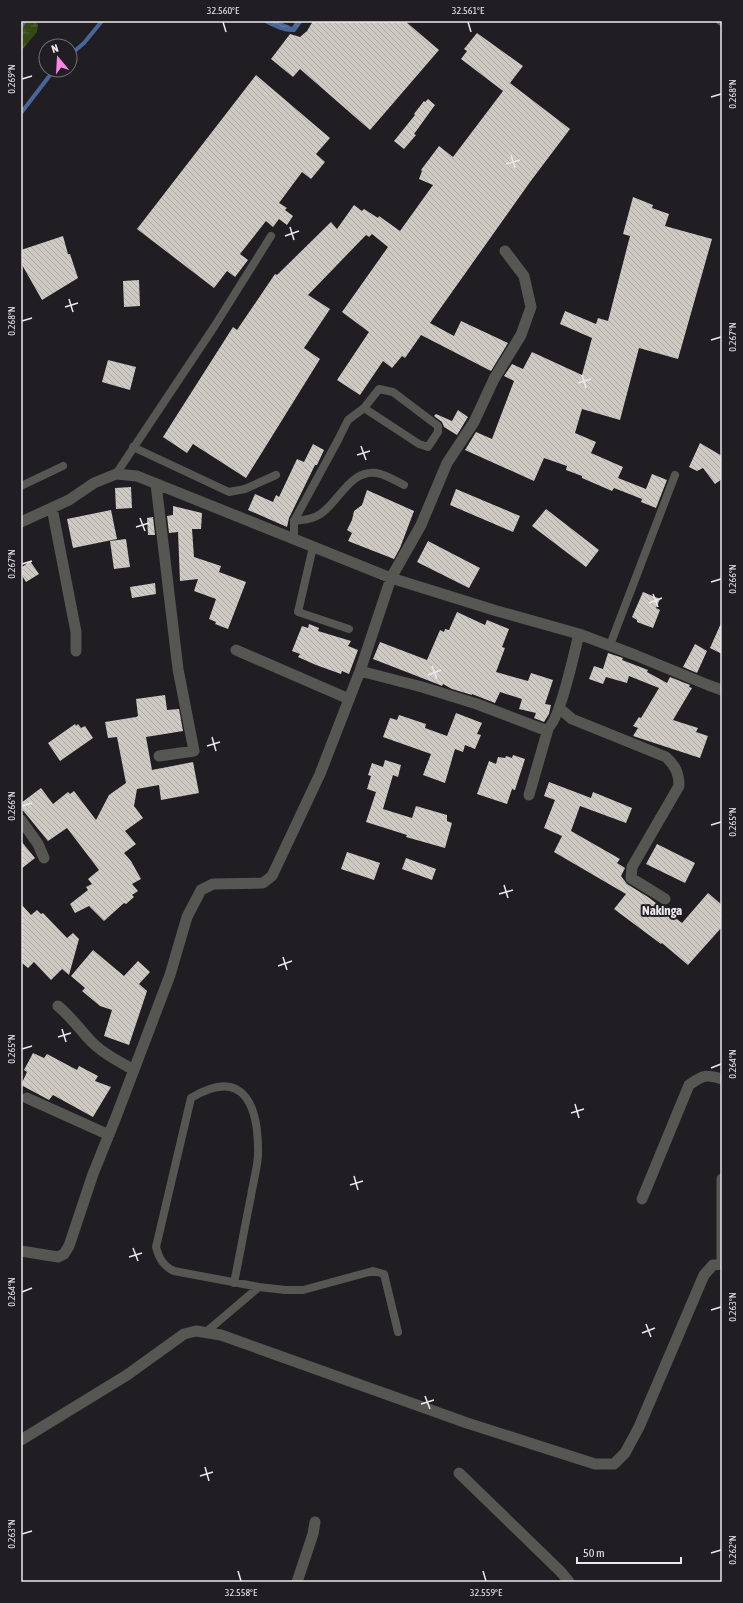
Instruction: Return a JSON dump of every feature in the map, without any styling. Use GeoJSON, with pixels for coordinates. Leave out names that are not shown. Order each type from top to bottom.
{"type":"FeatureCollection","features":[{"type":"Feature","properties":{"kind":"street"},"geometry":{"type":"LineString","coordinates":[[21,1251],[58,1257],[64,1254],[69,1246],[93,1174],[170,975],[187,917],[201,890],[213,884],[263,883],[272,876],[320,774],[360,671],[392,578],[421,525],[447,464],[474,422],[494,379],[521,335],[531,307],[524,276],[505,252]]}},
{"type":"Feature","properties":{"kind":"street"},"geometry":{"type":"LineString","coordinates":[[21,522],[41,511],[52,508],[69,500],[94,483],[116,474],[137,476],[392,578],[497,611],[579,634],[722,690]]}},
{"type":"Feature","properties":{"kind":"street"},"geometry":{"type":"LineString","coordinates":[[156,484],[178,668],[194,751],[159,756]]}},
{"type":"Feature","properties":{"kind":"street"},"geometry":{"type":"LineString","coordinates":[[52,508],[76,632],[76,651]]}},
{"type":"Feature","properties":{"kind":"street"},"geometry":{"type":"LineString","coordinates":[[529,795],[548,729],[559,708],[579,634]]}},
{"type":"Feature","properties":{"kind":"street"},"geometry":{"type":"LineString","coordinates":[[236,650],[349,700]]}},
{"type":"Feature","properties":{"kind":"street"},"geometry":{"type":"LineString","coordinates":[[360,671],[428,688],[545,730],[548,729]]}},
{"type":"Feature","properties":{"kind":"street"},"geometry":{"type":"LineString","coordinates":[[559,708],[572,719],[666,757],[672,763],[678,777],[678,786],[632,867],[631,878],[665,899]]}},
{"type":"Feature","properties":{"kind":"street"},"geometry":{"type":"LineString","coordinates":[[21,820],[38,844],[44,858]]}},
{"type":"Feature","properties":{"kind":"street"},"geometry":{"type":"LineString","coordinates":[[58,1006],[74,1020],[88,1038],[97,1046],[108,1055],[134,1070]]}},
{"type":"Feature","properties":{"kind":"street"},"geometry":{"type":"LineString","coordinates":[[642,1199],[689,1085],[698,1079],[709,1075],[722,1079]]}},
{"type":"Feature","properties":{"kind":"street"},"geometry":{"type":"LineString","coordinates":[[27,1098],[109,1135]]}},
{"type":"Feature","properties":{"kind":"street"},"geometry":{"type":"LineString","coordinates":[[21,1440],[127,1375],[184,1334],[196,1331],[220,1335],[467,1422],[595,1464],[614,1464],[625,1453],[639,1427],[704,1275],[713,1265],[722,1264],[722,1180]]}},
{"type":"Feature","properties":{"kind":"street"},"geometry":{"type":"LineString","coordinates":[[459,1473],[561,1572],[569,1582]]}},
{"type":"Feature","properties":{"kind":"street"},"geometry":{"type":"LineString","coordinates":[[297,1582],[313,1534],[314,1522]]}},
{"type":"Feature","properties":{"kind":"lane"},"geometry":{"type":"LineString","coordinates":[[116,474],[214,327],[272,236]]}},
{"type":"Feature","properties":{"kind":"lane"},"geometry":{"type":"LineString","coordinates":[[294,540],[294,522],[348,420],[364,408],[379,389],[393,392],[438,426],[438,432],[428,447],[419,444],[364,408]]}},
{"type":"Feature","properties":{"kind":"lane"},"geometry":{"type":"LineString","coordinates":[[133,447],[229,492],[245,489],[276,475]]}},
{"type":"Feature","properties":{"kind":"lane"},"geometry":{"type":"LineString","coordinates":[[21,486],[63,466]]}},
{"type":"Feature","properties":{"kind":"lane"},"geometry":{"type":"LineString","coordinates":[[294,522],[308,520],[323,512],[350,482],[363,473],[377,473],[404,485]]}},
{"type":"Feature","properties":{"kind":"lane"},"geometry":{"type":"LineString","coordinates":[[610,645],[675,475]]}},
{"type":"Feature","properties":{"kind":"lane"},"geometry":{"type":"LineString","coordinates":[[313,547],[298,612],[349,629]]}},
{"type":"Feature","properties":{"kind":"lane"},"geometry":{"type":"LineString","coordinates":[[234,1283],[258,1158],[257,1129],[250,1102],[240,1090],[225,1086],[204,1090],[191,1098],[156,1247],[159,1258],[167,1268],[174,1271],[234,1283],[285,1290],[303,1290],[373,1271],[384,1274],[398,1332]]}},
{"type":"Feature","properties":{"kind":"lane"},"geometry":{"type":"LineString","coordinates":[[206,1332],[258,1287]]}},
{"type":"Feature","properties":{"kind":"green space"},"geometry":{"type":"Polygon","coordinates":[[[21,21],[34,21],[38,24],[37,32],[21,51],[21,21]]]}},
{"type":"Feature","properties":{"kind":"water"},"geometry":{"type":"Polygon","coordinates":[[[261,21],[278,21],[292,27],[296,21],[303,21],[295,32],[290,32],[277,29],[261,21]]]}},
{"type":"Feature","properties":{"kind":"building"},"geometry":{"type":"Polygon","coordinates":[[[313,21],[405,21],[439,50],[370,130],[300,69],[293,77],[271,59],[290,34],[300,37],[307,31],[313,21]]]}},
{"type":"Feature","properties":{"kind":"building"},"geometry":{"type":"Polygon","coordinates":[[[477,33],[523,66],[510,83],[570,129],[530,182],[430,323],[454,336],[461,321],[508,343],[491,371],[421,335],[405,358],[402,356],[392,368],[383,361],[360,395],[337,380],[369,332],[342,312],[388,247],[372,234],[369,237],[366,235],[308,295],[330,309],[304,348],[320,359],[246,478],[193,444],[187,453],[163,437],[233,327],[237,330],[275,274],[277,275],[331,222],[337,229],[354,205],[362,211],[364,209],[378,218],[379,216],[400,231],[433,185],[419,179],[421,170],[439,146],[453,157],[503,91],[461,59],[467,51],[464,49],[477,33]]]}},
{"type":"Feature","properties":{"kind":"building"},"geometry":{"type":"Polygon","coordinates":[[[256,75],[330,138],[316,154],[325,162],[311,179],[302,172],[279,203],[287,208],[285,210],[293,216],[287,225],[279,219],[273,227],[266,221],[240,254],[248,260],[235,277],[227,271],[214,288],[137,229],[256,75]]]}},
{"type":"Feature","properties":{"kind":"building"},"geometry":{"type":"Polygon","coordinates":[[[428,99],[435,105],[414,134],[416,135],[404,149],[394,141],[424,101],[425,102],[428,99]]]}},
{"type":"Feature","properties":{"kind":"building"},"geometry":{"type":"Polygon","coordinates":[[[633,197],[653,205],[652,208],[669,214],[665,226],[712,239],[678,359],[639,348],[620,420],[582,409],[575,433],[596,442],[591,453],[623,467],[618,478],[646,489],[652,474],[667,480],[656,508],[641,502],[642,499],[614,488],[612,491],[582,478],[582,476],[566,470],[567,466],[544,458],[534,481],[465,450],[476,432],[492,439],[514,381],[504,376],[512,364],[523,369],[532,352],[582,375],[592,338],[560,324],[565,311],[596,324],[598,318],[608,321],[630,236],[623,234],[633,197]]]}},
{"type":"Feature","properties":{"kind":"building"},"geometry":{"type":"Polygon","coordinates":[[[63,236],[68,254],[70,254],[78,278],[42,300],[21,263],[21,250],[63,236]]]}},
{"type":"Feature","properties":{"kind":"building"},"geometry":{"type":"Polygon","coordinates":[[[139,280],[140,306],[124,307],[123,281],[139,280]]]}},
{"type":"Feature","properties":{"kind":"building"},"geometry":{"type":"Polygon","coordinates":[[[108,360],[136,367],[130,390],[102,382],[108,360]]]}},
{"type":"Feature","properties":{"kind":"building"},"geometry":{"type":"Polygon","coordinates":[[[458,410],[468,417],[457,435],[444,427],[442,422],[434,416],[436,414],[452,421],[458,410]]]}},
{"type":"Feature","properties":{"kind":"building"},"geometry":{"type":"Polygon","coordinates":[[[700,443],[722,456],[722,479],[715,484],[703,468],[697,471],[689,467],[700,443]]]}},
{"type":"Feature","properties":{"kind":"building"},"geometry":{"type":"Polygon","coordinates":[[[313,444],[324,450],[289,518],[287,527],[248,510],[255,494],[273,502],[276,495],[279,497],[297,459],[304,462],[313,444]]]}},
{"type":"Feature","properties":{"kind":"building"},"geometry":{"type":"Polygon","coordinates":[[[131,487],[132,508],[116,509],[115,488],[131,487]]]}},
{"type":"Feature","properties":{"kind":"building"},"geometry":{"type":"Polygon","coordinates":[[[456,489],[520,516],[513,532],[450,505],[456,489]]]}},
{"type":"Feature","properties":{"kind":"building"},"geometry":{"type":"Polygon","coordinates":[[[367,490],[414,511],[400,548],[394,559],[348,541],[352,533],[347,530],[352,520],[354,511],[362,505],[367,490]]]}},
{"type":"Feature","properties":{"kind":"building"},"geometry":{"type":"Polygon","coordinates":[[[173,506],[202,513],[201,529],[192,529],[194,557],[221,566],[219,572],[246,582],[228,629],[215,624],[216,622],[209,619],[216,599],[194,591],[198,579],[180,581],[178,532],[169,533],[167,516],[173,515],[173,506]]]}},
{"type":"Feature","properties":{"kind":"building"},"geometry":{"type":"Polygon","coordinates":[[[546,509],[599,550],[586,567],[532,526],[546,509]]]}},
{"type":"Feature","properties":{"kind":"building"},"geometry":{"type":"Polygon","coordinates":[[[111,510],[117,539],[73,548],[67,519],[111,510]]]}},
{"type":"Feature","properties":{"kind":"building"},"geometry":{"type":"Polygon","coordinates":[[[153,517],[155,535],[148,535],[147,518],[153,517]]]}},
{"type":"Feature","properties":{"kind":"building"},"geometry":{"type":"Polygon","coordinates":[[[126,539],[130,567],[114,569],[110,541],[126,539]]]}},
{"type":"Feature","properties":{"kind":"building"},"geometry":{"type":"Polygon","coordinates":[[[428,541],[480,568],[469,588],[417,562],[428,541]]]}},
{"type":"Feature","properties":{"kind":"building"},"geometry":{"type":"Polygon","coordinates":[[[30,561],[39,574],[26,582],[21,574],[21,568],[30,561]]]}},
{"type":"Feature","properties":{"kind":"building"},"geometry":{"type":"Polygon","coordinates":[[[155,583],[156,594],[132,598],[130,587],[155,583]]]}},
{"type":"Feature","properties":{"kind":"building"},"geometry":{"type":"Polygon","coordinates":[[[643,592],[660,599],[656,608],[660,610],[653,628],[637,622],[637,620],[632,617],[643,592]]]}},
{"type":"Feature","properties":{"kind":"building"},"geometry":{"type":"Polygon","coordinates":[[[457,612],[485,625],[487,620],[509,629],[502,647],[505,648],[496,672],[528,681],[531,673],[553,680],[545,704],[551,705],[549,714],[544,722],[534,718],[536,713],[519,709],[522,699],[500,692],[495,703],[472,694],[452,689],[443,684],[442,686],[373,659],[380,642],[427,660],[440,630],[444,632],[445,629],[449,630],[457,612]]]}},
{"type":"Feature","properties":{"kind":"building"},"geometry":{"type":"Polygon","coordinates":[[[722,621],[722,654],[710,648],[722,621]]]}},
{"type":"Feature","properties":{"kind":"building"},"geometry":{"type":"Polygon","coordinates":[[[309,624],[319,628],[318,631],[351,641],[348,646],[358,650],[349,674],[342,671],[341,674],[316,665],[298,657],[300,654],[292,651],[302,626],[308,628],[309,624]]]}},
{"type":"Feature","properties":{"kind":"building"},"geometry":{"type":"Polygon","coordinates":[[[695,644],[707,651],[697,673],[683,667],[695,644]]]}},
{"type":"Feature","properties":{"kind":"building"},"geometry":{"type":"Polygon","coordinates":[[[608,653],[623,658],[622,660],[648,670],[647,672],[667,683],[670,677],[690,685],[689,687],[692,688],[673,720],[698,728],[696,732],[708,736],[700,758],[633,736],[638,728],[633,726],[639,717],[641,718],[659,688],[629,676],[627,683],[606,677],[603,684],[589,679],[594,666],[603,669],[608,653]]]}},
{"type":"Feature","properties":{"kind":"building"},"geometry":{"type":"Polygon","coordinates":[[[165,695],[167,710],[179,709],[183,731],[146,737],[152,770],[193,762],[199,793],[161,800],[159,785],[137,789],[134,806],[143,818],[125,831],[136,844],[124,853],[131,861],[141,879],[132,884],[138,891],[132,895],[134,897],[126,904],[124,903],[104,921],[89,906],[75,913],[70,904],[88,890],[86,887],[92,884],[88,879],[99,870],[67,828],[48,841],[21,808],[21,803],[41,788],[53,804],[68,792],[70,794],[74,791],[96,820],[109,795],[126,783],[117,737],[108,738],[105,722],[138,716],[136,699],[165,695]]]}},
{"type":"Feature","properties":{"kind":"building"},"geometry":{"type":"Polygon","coordinates":[[[456,713],[482,723],[477,734],[481,735],[475,749],[465,745],[463,752],[455,749],[445,783],[423,775],[431,754],[383,737],[390,718],[397,720],[399,715],[426,724],[425,728],[447,736],[456,713]]]}},
{"type":"Feature","properties":{"kind":"building"},"geometry":{"type":"Polygon","coordinates":[[[75,724],[76,726],[78,724],[81,728],[85,726],[93,738],[60,761],[48,743],[75,724]]]}},
{"type":"Feature","properties":{"kind":"building"},"geometry":{"type":"Polygon","coordinates":[[[513,755],[525,759],[515,790],[512,789],[507,804],[477,794],[489,761],[496,764],[498,757],[505,758],[506,756],[512,758],[513,755]]]}},
{"type":"Feature","properties":{"kind":"building"},"geometry":{"type":"Polygon","coordinates":[[[385,760],[401,765],[398,777],[393,775],[383,809],[412,818],[416,806],[447,815],[447,821],[452,823],[445,848],[406,837],[407,835],[366,822],[376,792],[367,789],[371,776],[368,775],[372,763],[383,767],[385,760]]]}},
{"type":"Feature","properties":{"kind":"building"},"geometry":{"type":"Polygon","coordinates":[[[549,782],[591,798],[593,792],[632,808],[626,823],[580,806],[571,831],[620,859],[617,863],[625,868],[621,876],[627,884],[648,897],[682,923],[708,893],[722,905],[722,927],[688,965],[662,943],[661,944],[614,909],[626,894],[554,852],[562,836],[544,828],[555,800],[544,796],[549,782]]]}},
{"type":"Feature","properties":{"kind":"building"},"geometry":{"type":"Polygon","coordinates":[[[21,841],[35,858],[21,869],[21,841]]]}},
{"type":"Feature","properties":{"kind":"building"},"geometry":{"type":"Polygon","coordinates":[[[657,844],[695,863],[685,883],[646,864],[657,844]]]}},
{"type":"Feature","properties":{"kind":"building"},"geometry":{"type":"Polygon","coordinates":[[[347,852],[380,863],[374,880],[341,869],[347,852]]]}},
{"type":"Feature","properties":{"kind":"building"},"geometry":{"type":"Polygon","coordinates":[[[406,858],[436,869],[432,880],[402,869],[406,858]]]}},
{"type":"Feature","properties":{"kind":"building"},"geometry":{"type":"Polygon","coordinates":[[[21,904],[31,915],[37,910],[41,914],[43,913],[67,938],[73,933],[79,939],[69,975],[62,969],[51,980],[34,962],[28,968],[21,962],[21,904]]]}},
{"type":"Feature","properties":{"kind":"building"},"geometry":{"type":"Polygon","coordinates":[[[93,950],[124,976],[138,961],[150,972],[139,984],[147,991],[129,1045],[104,1036],[112,1010],[100,1006],[82,991],[85,988],[71,976],[93,950]]]}},
{"type":"Feature","properties":{"kind":"building"},"geometry":{"type":"Polygon","coordinates":[[[33,1053],[44,1058],[47,1054],[77,1070],[79,1066],[98,1076],[95,1081],[111,1087],[93,1117],[53,1095],[49,1100],[21,1085],[27,1072],[24,1070],[33,1053]]]}},
{"type":"Feature","properties":{"kind":"waterway"},"geometry":{"type":"LineString","coordinates":[[21,27],[25,21]]}},
{"type":"Feature","properties":{"kind":"waterway"},"geometry":{"type":"LineString","coordinates":[[78,48],[102,21]]}},
{"type":"Feature","properties":{"kind":"waterway"},"geometry":{"type":"LineString","coordinates":[[717,21],[722,25]]}},
{"type":"Feature","properties":{"kind":"waterway"},"geometry":{"type":"LineString","coordinates":[[21,113],[48,78]]}},
{"type":"Feature","properties":{"kind":"district","name":"Nakinga"},"geometry":{"type":"Point","coordinates":[662,910]}}]}
